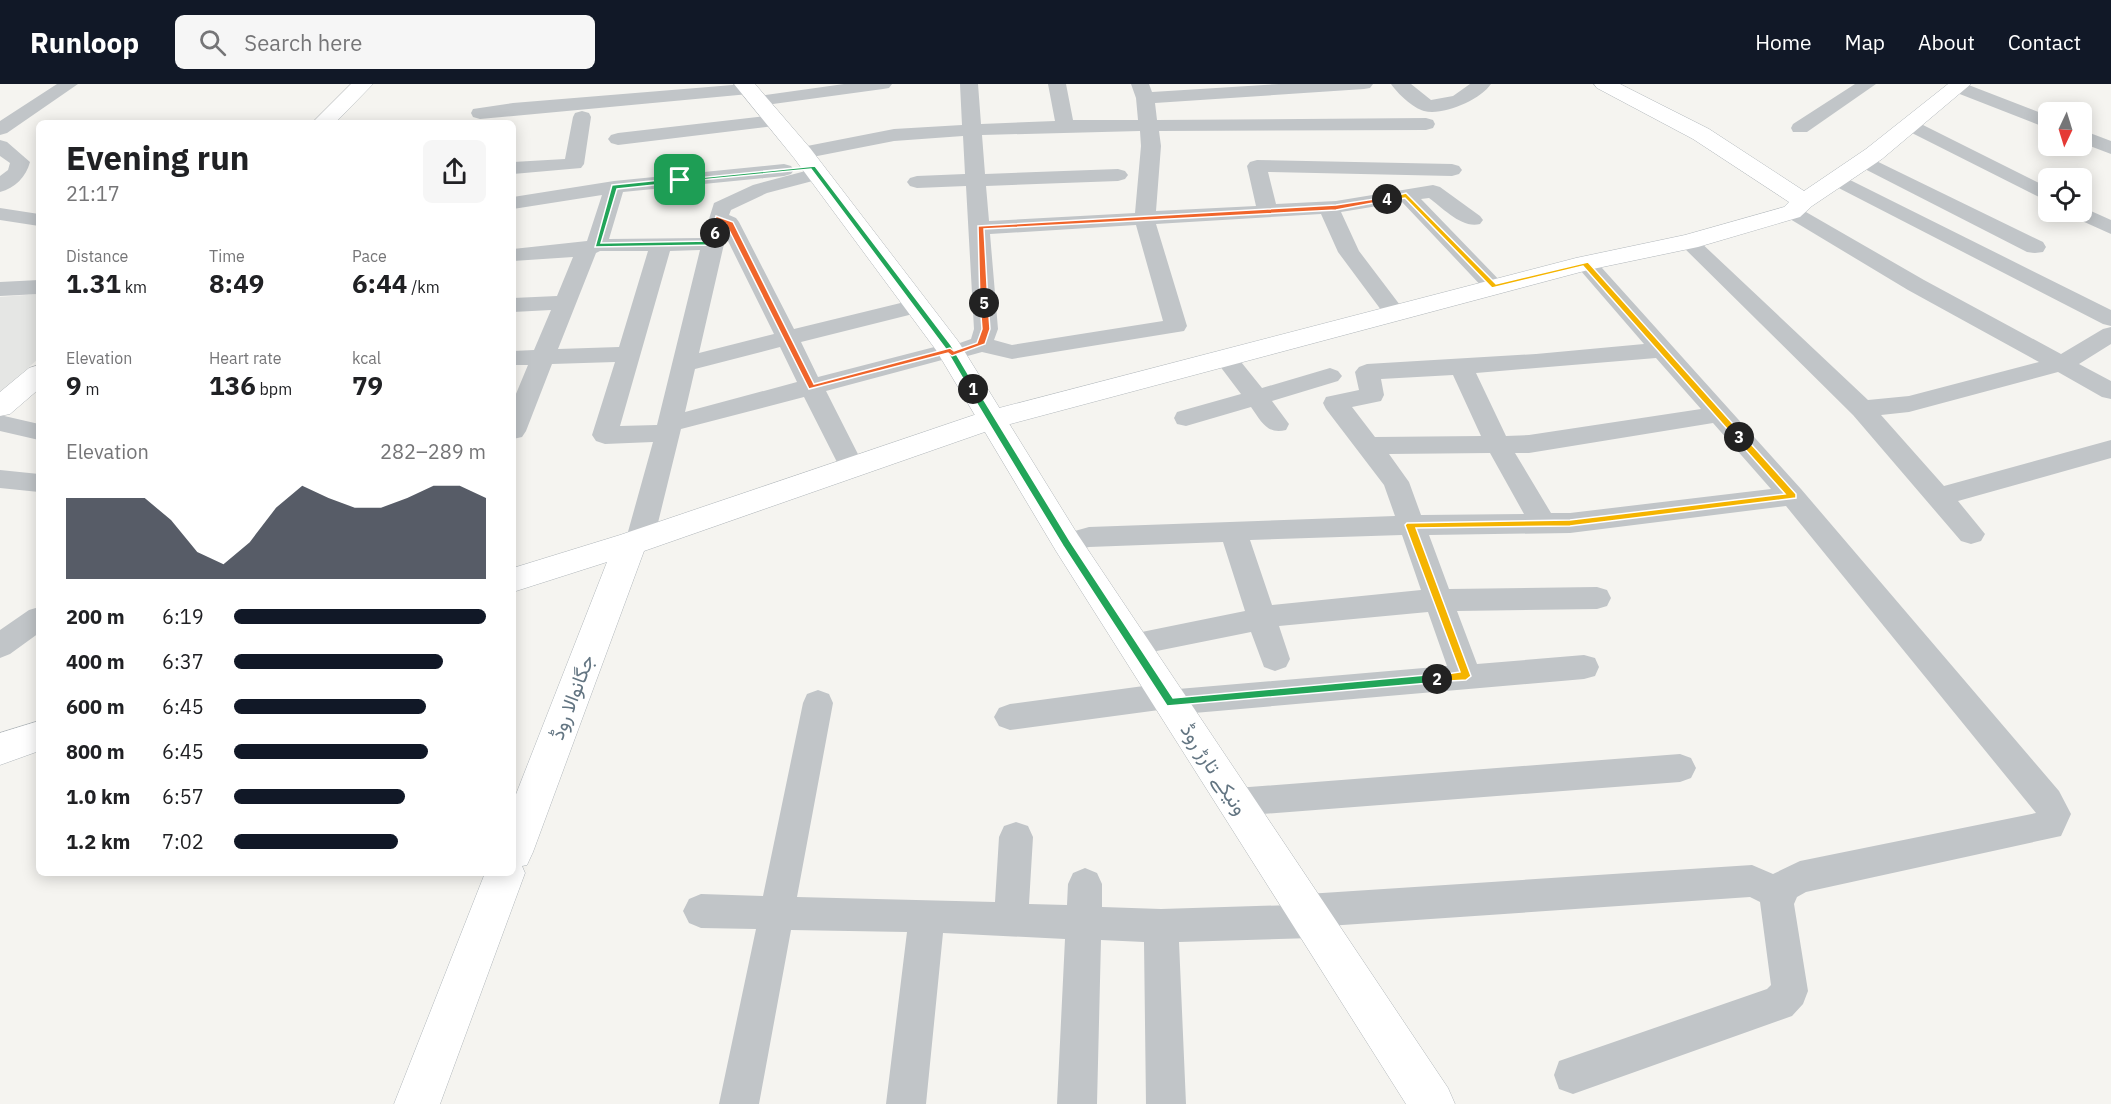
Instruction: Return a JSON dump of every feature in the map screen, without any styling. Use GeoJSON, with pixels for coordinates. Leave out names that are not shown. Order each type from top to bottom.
{"type":"FeatureCollection","features":[{"type":"Feature","properties":{"kind":"main road"},"geometry":{"type":"LineString","coordinates":[[326,120],[363,84]]}},
{"type":"Feature","properties":{"kind":"main road"},"geometry":{"type":"LineString","coordinates":[[1604,84],[1701,134],[1797,206]]}},
{"type":"Feature","properties":{"kind":"main road"},"geometry":{"type":"LineString","coordinates":[[516,579],[636,541],[990,420],[1585,263],[1689,242],[1797,206],[1864,161],[1960,86]]}},
{"type":"Feature","properties":{"kind":"main road","name":"ونیکے تارڑ روڈ"},"geometry":{"type":"LineString","coordinates":[[757,99],[811,165],[917,306],[961,349],[990,420],[1066,543],[1432,1104]]}},
{"type":"Feature","properties":{"kind":"main road"},"geometry":{"type":"LineString","coordinates":[[0,407],[36,377]]}},
{"type":"Feature","properties":{"kind":"main road","name":"جگانوالا روڈ"},"geometry":{"type":"LineString","coordinates":[[516,844],[636,541]]}},
{"type":"Feature","properties":{"kind":"main road"},"geometry":{"type":"LineString","coordinates":[[0,749],[36,737]]}},
{"type":"Feature","properties":{"kind":"main road"},"geometry":{"type":"LineString","coordinates":[[417,1104],[504,876]]}},
{"type":"Feature","properties":{"kind":"street"},"geometry":{"type":"LineString","coordinates":[[0,129],[69,84]]}},
{"type":"Feature","properties":{"kind":"street"},"geometry":{"type":"LineString","coordinates":[[618,139],[757,99],[820,88],[884,84]]}},
{"type":"Feature","properties":{"kind":"street"},"geometry":{"type":"LineString","coordinates":[[961,349],[986,329],[969,84]]}},
{"type":"Feature","properties":{"kind":"street"},"geometry":{"type":"LineString","coordinates":[[1057,84],[1065,126]]}},
{"type":"Feature","properties":{"kind":"street"},"geometry":{"type":"LineString","coordinates":[[661,244],[605,435],[669,428],[812,387],[961,349],[1012,352],[1176,326],[1146,217],[1151,146],[1142,91],[1364,84]]}},
{"type":"Feature","properties":{"kind":"street"},"geometry":{"type":"LineString","coordinates":[[1400,84],[1427,106],[1458,101],[1482,84]]}},
{"type":"Feature","properties":{"kind":"street"},"geometry":{"type":"LineString","coordinates":[[1800,128],[1868,84]]}},
{"type":"Feature","properties":{"kind":"street"},"geometry":{"type":"LineString","coordinates":[[1960,86],[2038,118]]}},
{"type":"Feature","properties":{"kind":"street"},"geometry":{"type":"LineString","coordinates":[[480,113],[511,101],[645,92],[757,99]]}},
{"type":"Feature","properties":{"kind":"street"},"geometry":{"type":"LineString","coordinates":[[0,111],[24,114]]}},
{"type":"Feature","properties":{"kind":"street"},"geometry":{"type":"LineString","coordinates":[[516,168],[574,164],[582,117]]}},
{"type":"Feature","properties":{"kind":"street"},"geometry":{"type":"LineString","coordinates":[[1310,117],[1323,167]]}},
{"type":"Feature","properties":{"kind":"street"},"geometry":{"type":"LineString","coordinates":[[636,541],[669,428],[721,207],[733,200],[811,165],[894,135],[1065,126],[1148,126],[1310,117],[1426,124]]}},
{"type":"Feature","properties":{"kind":"street"},"geometry":{"type":"LineString","coordinates":[[1911,125],[2038,190]]}},
{"type":"Feature","properties":{"kind":"street"},"geometry":{"type":"LineString","coordinates":[[2092,140],[2111,148]]}},
{"type":"Feature","properties":{"kind":"street"},"geometry":{"type":"LineString","coordinates":[[0,146],[20,162],[17,172],[0,186]]}},
{"type":"Feature","properties":{"kind":"street"},"geometry":{"type":"LineString","coordinates":[[1864,161],[2035,247]]}},
{"type":"Feature","properties":{"kind":"street"},"geometry":{"type":"LineString","coordinates":[[516,203],[614,187],[811,165]]}},
{"type":"Feature","properties":{"kind":"street"},"geometry":{"type":"LineString","coordinates":[[1267,210],[1257,166],[1452,170]]}},
{"type":"Feature","properties":{"kind":"street"},"geometry":{"type":"LineString","coordinates":[[917,182],[1118,175]]}},
{"type":"Feature","properties":{"kind":"street"},"geometry":{"type":"LineString","coordinates":[[1836,179],[2111,320]]}},
{"type":"Feature","properties":{"kind":"street"},"geometry":{"type":"LineString","coordinates":[[516,418],[592,247],[614,187]]}},
{"type":"Feature","properties":{"kind":"street"},"geometry":{"type":"LineString","coordinates":[[980,228],[1329,208],[1432,191],[1473,220]]}},
{"type":"Feature","properties":{"kind":"street"},"geometry":{"type":"LineString","coordinates":[[1406,195],[1495,287]]}},
{"type":"Feature","properties":{"kind":"street"},"geometry":{"type":"LineString","coordinates":[[1797,206],[1916,285],[2111,391]]}},
{"type":"Feature","properties":{"kind":"street"},"geometry":{"type":"LineString","coordinates":[[1329,208],[1349,252],[1395,313]]}},
{"type":"Feature","properties":{"kind":"street"},"geometry":{"type":"LineString","coordinates":[[0,214],[36,220]]}},
{"type":"Feature","properties":{"kind":"street"},"geometry":{"type":"LineString","coordinates":[[718,218],[729,222],[851,466]]}},
{"type":"Feature","properties":{"kind":"street"},"geometry":{"type":"LineString","coordinates":[[2092,218],[2111,228]]}},
{"type":"Feature","properties":{"kind":"street"},"geometry":{"type":"LineString","coordinates":[[1689,242],[1862,409],[1971,534]]}},
{"type":"Feature","properties":{"kind":"street"},"geometry":{"type":"LineString","coordinates":[[516,255],[592,247],[713,244]]}},
{"type":"Feature","properties":{"kind":"street"},"geometry":{"type":"LineString","coordinates":[[1573,1075],[1779,1003],[1790,991],[1778,904],[1784,886],[1800,877],[2049,825],[2054,814],[2039,792],[1792,496],[1585,263]]}},
{"type":"Feature","properties":{"kind":"street"},"geometry":{"type":"LineString","coordinates":[[0,289],[36,287]]}},
{"type":"Feature","properties":{"kind":"street"},"geometry":{"type":"LineString","coordinates":[[516,304],[567,302]]}},
{"type":"Feature","properties":{"kind":"street"},"geometry":{"type":"LineString","coordinates":[[684,364],[917,306]]}},
{"type":"Feature","properties":{"kind":"street"},"geometry":{"type":"LineString","coordinates":[[1862,409],[1909,404],[2063,363],[2111,334]]}},
{"type":"Feature","properties":{"kind":"street"},"geometry":{"type":"LineString","coordinates":[[1466,676],[1396,482],[1335,403],[1372,395],[1367,372],[1461,367],[1662,350]]}},
{"type":"Feature","properties":{"kind":"street"},"geometry":{"type":"LineString","coordinates":[[516,358],[628,354]]}},
{"type":"Feature","properties":{"kind":"street"},"geometry":{"type":"LineString","coordinates":[[1225,357],[1276,424]]}},
{"type":"Feature","properties":{"kind":"street"},"geometry":{"type":"LineString","coordinates":[[1461,367],[1498,445],[1543,523]]}},
{"type":"Feature","properties":{"kind":"street"},"geometry":{"type":"LineString","coordinates":[[1186,418],[1330,376]]}},
{"type":"Feature","properties":{"kind":"street"},"geometry":{"type":"LineString","coordinates":[[1369,446],[1529,444],[1719,414]]}},
{"type":"Feature","properties":{"kind":"street"},"geometry":{"type":"LineString","coordinates":[[0,423],[36,431]]}},
{"type":"Feature","properties":{"kind":"street"},"geometry":{"type":"LineString","coordinates":[[1939,497],[2111,448]]}},
{"type":"Feature","properties":{"kind":"street"},"geometry":{"type":"LineString","coordinates":[[0,479],[36,483]]}},
{"type":"Feature","properties":{"kind":"street"},"geometry":{"type":"LineString","coordinates":[[1066,543],[1089,537],[1233,531],[1570,523],[1792,496]]}},
{"type":"Feature","properties":{"kind":"street"},"geometry":{"type":"LineString","coordinates":[[1233,531],[1275,659]]}},
{"type":"Feature","properties":{"kind":"street"},"geometry":{"type":"LineString","coordinates":[[1132,644],[1285,614],[1439,600],[1597,598]]}},
{"type":"Feature","properties":{"kind":"street"},"geometry":{"type":"LineString","coordinates":[[0,646],[36,620]]}},
{"type":"Feature","properties":{"kind":"street"},"geometry":{"type":"LineString","coordinates":[[1010,717],[1168,699],[1584,667]]}},
{"type":"Feature","properties":{"kind":"street"},"geometry":{"type":"LineString","coordinates":[[739,1104],[818,703]]}},
{"type":"Feature","properties":{"kind":"street"},"geometry":{"type":"LineString","coordinates":[[1236,802],[1680,768]]}},
{"type":"Feature","properties":{"kind":"street"},"geometry":{"type":"LineString","coordinates":[[1011,920],[1016,837]]}},
{"type":"Feature","properties":{"kind":"street"},"geometry":{"type":"LineString","coordinates":[[701,911],[927,916],[1161,926],[1752,881],[1781,894]]}},
{"type":"Feature","properties":{"kind":"street"},"geometry":{"type":"LineString","coordinates":[[1077,1104],[1085,884]]}},
{"type":"Feature","properties":{"kind":"street"},"geometry":{"type":"LineString","coordinates":[[906,1104],[927,916]]}},
{"type":"Feature","properties":{"kind":"street"},"geometry":{"type":"LineString","coordinates":[[1161,926],[1166,1104]]}},
{"type":"Feature","properties":{"kind":"shaded area"},"geometry":{"type":"Polygon","coordinates":[[[36,294],[36,361],[0,393],[0,297],[36,294]]]}},
{"type":"Feature","properties":{"kind":"route"},"geometry":{"type":"LineString","coordinates":[[680,180],[614,187],[597,245],[713,244],[718,218],[729,222],[812,387],[950,350],[952,354],[981,344],[986,329],[980,228],[1336,207],[1406,195],[1495,287],[1585,263],[1792,496],[1570,523],[1410,525],[1466,676],[1171,702],[1066,543],[990,420],[952,354],[948,347],[812,167],[680,180]]}}]}
